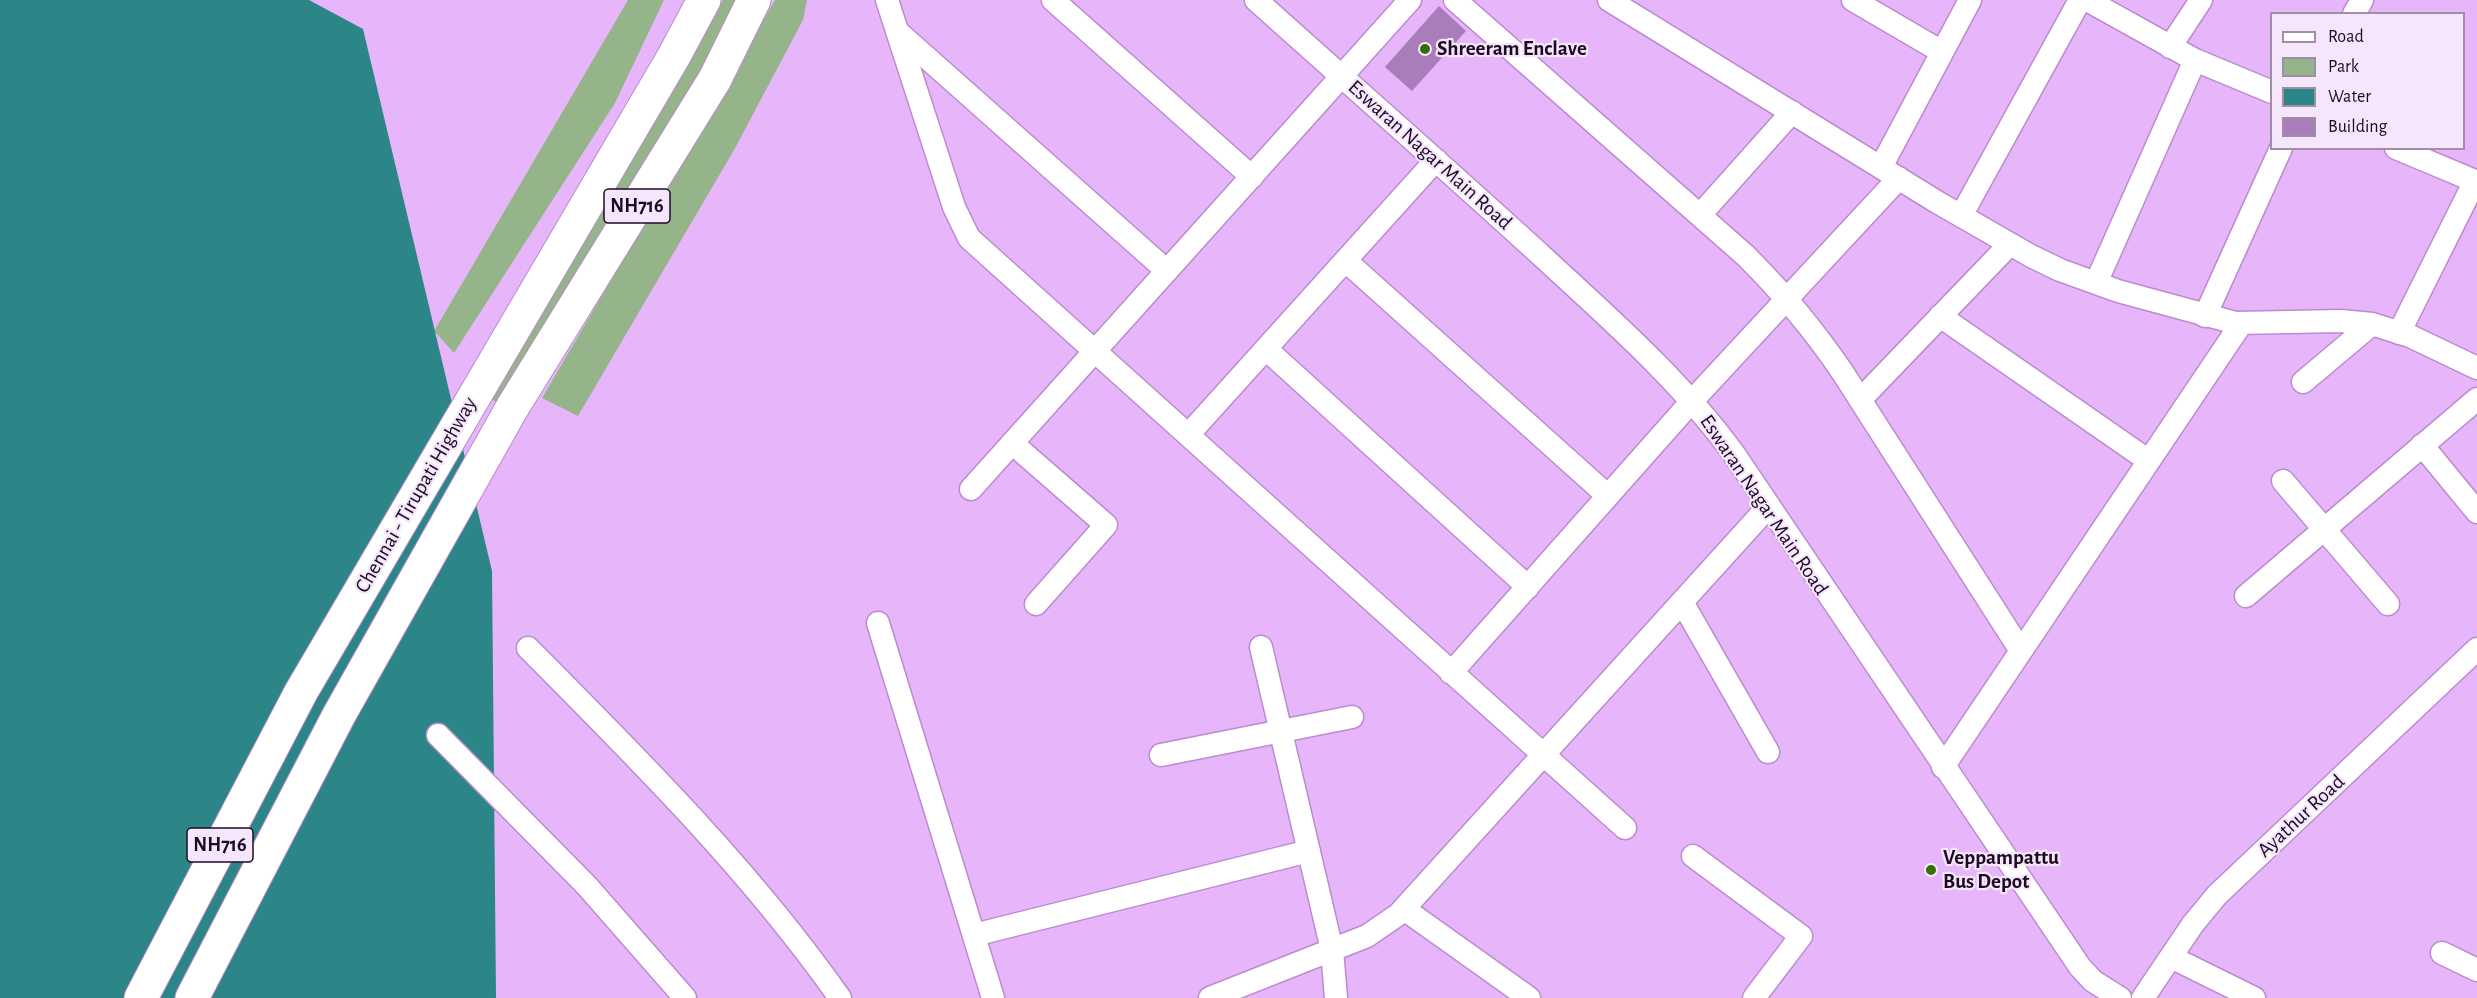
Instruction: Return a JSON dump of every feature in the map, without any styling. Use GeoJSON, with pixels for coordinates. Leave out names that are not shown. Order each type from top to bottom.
{"type":"FeatureCollection","features":[{"type":"Feature","properties":{"kind":"highway","name":"Chennai - Tirupati Highway"},"geometry":{"type":"LineString","coordinates":[[141,998],[301,692],[674,56],[704,0]]}},
{"type":"Feature","properties":{"kind":"highway","name":"Chennai - Tirupati Highway"},"geometry":{"type":"LineString","coordinates":[[192,998],[339,715],[512,408],[715,79],[754,0]]}},
{"type":"Feature","properties":{"kind":"street"},"geometry":{"type":"LineString","coordinates":[[887,0],[954,207],[969,237],[1625,828]]}},
{"type":"Feature","properties":{"kind":"street"},"geometry":{"type":"LineString","coordinates":[[1053,0],[1252,177]]}},
{"type":"Feature","properties":{"kind":"street","name":"Eswaran Nagar Main Road"},"geometry":{"type":"LineString","coordinates":[[1256,0],[1613,321],[1692,401],[1727,445],[2080,967],[2093,981],[2120,998]]}},
{"type":"Feature","properties":{"kind":"street"},"geometry":{"type":"LineString","coordinates":[[970,489],[1410,0]]}},
{"type":"Feature","properties":{"kind":"street"},"geometry":{"type":"LineString","coordinates":[[1455,0],[1746,256],[1787,298],[1814,330],[2021,651]]}},
{"type":"Feature","properties":{"kind":"street"},"geometry":{"type":"LineString","coordinates":[[1609,0],[1961,216],[2060,270],[2205,316],[2241,324],[2342,321],[2372,324],[2399,333],[2477,368]]}},
{"type":"Feature","properties":{"kind":"street"},"geometry":{"type":"LineString","coordinates":[[1853,0],[1942,52]]}},
{"type":"Feature","properties":{"kind":"street"},"geometry":{"type":"LineString","coordinates":[[1451,673],[1692,401],[1787,298],[1890,172],[1942,52],[1970,0]]}},
{"type":"Feature","properties":{"kind":"street"},"geometry":{"type":"LineString","coordinates":[[1961,216],[2080,0]]}},
{"type":"Feature","properties":{"kind":"street"},"geometry":{"type":"LineString","coordinates":[[2087,0],[2195,60],[2270,92]]}},
{"type":"Feature","properties":{"kind":"street"},"geometry":{"type":"LineString","coordinates":[[2170,47],[2201,0]]}},
{"type":"Feature","properties":{"kind":"street"},"geometry":{"type":"LineString","coordinates":[[898,32],[1167,271]]}},
{"type":"Feature","properties":{"kind":"street"},"geometry":{"type":"LineString","coordinates":[[2096,283],[2195,60]]}},
{"type":"Feature","properties":{"kind":"street"},"geometry":{"type":"LineString","coordinates":[[1700,215],[1792,112]]}},
{"type":"Feature","properties":{"kind":"street"},"geometry":{"type":"LineString","coordinates":[[2205,316],[2280,150]]}},
{"type":"Feature","properties":{"kind":"street"},"geometry":{"type":"LineString","coordinates":[[2399,333],[2475,182],[2449,168],[2401,150]]}},
{"type":"Feature","properties":{"kind":"street"},"geometry":{"type":"LineString","coordinates":[[1188,435],[1436,160]]}},
{"type":"Feature","properties":{"kind":"street"},"geometry":{"type":"LineString","coordinates":[[1860,400],[2010,244]]}},
{"type":"Feature","properties":{"kind":"street"},"geometry":{"type":"LineString","coordinates":[[1346,261],[1608,496]]}},
{"type":"Feature","properties":{"kind":"street"},"geometry":{"type":"LineString","coordinates":[[1940,316],[2149,461]]}},
{"type":"Feature","properties":{"kind":"street"},"geometry":{"type":"LineString","coordinates":[[1943,767],[2241,324]]}},
{"type":"Feature","properties":{"kind":"street"},"geometry":{"type":"LineString","coordinates":[[2303,382],[2372,324]]}},
{"type":"Feature","properties":{"kind":"street"},"geometry":{"type":"LineString","coordinates":[[1266,349],[1528,587]]}},
{"type":"Feature","properties":{"kind":"street"},"geometry":{"type":"LineString","coordinates":[[2246,596],[2477,399]]}},
{"type":"Feature","properties":{"kind":"street"},"geometry":{"type":"LineString","coordinates":[[1012,443],[1106,525],[1035,604]]}},
{"type":"Feature","properties":{"kind":"street"},"geometry":{"type":"LineString","coordinates":[[2422,446],[2477,512]]}},
{"type":"Feature","properties":{"kind":"street"},"geometry":{"type":"LineString","coordinates":[[2283,482],[2388,604]]}},
{"type":"Feature","properties":{"kind":"street"},"geometry":{"type":"LineString","coordinates":[[1210,998],[1332,950],[1387,925],[1544,756],[1768,507]]}},
{"type":"Feature","properties":{"kind":"street"},"geometry":{"type":"LineString","coordinates":[[1682,602],[1768,752]]}},
{"type":"Feature","properties":{"kind":"street"},"geometry":{"type":"LineString","coordinates":[[878,622],[993,998]]}},
{"type":"Feature","properties":{"kind":"street"},"geometry":{"type":"LineString","coordinates":[[1261,646],[1332,950],[1336,998]]}},
{"type":"Feature","properties":{"kind":"street"},"geometry":{"type":"LineString","coordinates":[[528,648],[668,791],[796,940],[840,998]]}},
{"type":"Feature","properties":{"kind":"street","name":"Ayathur Road"},"geometry":{"type":"LineString","coordinates":[[2143,998],[2217,895],[2473,659]]}},
{"type":"Feature","properties":{"kind":"street"},"geometry":{"type":"LineString","coordinates":[[1161,755],[1352,717]]}},
{"type":"Feature","properties":{"kind":"street"},"geometry":{"type":"LineString","coordinates":[[438,735],[587,886],[685,998]]}},
{"type":"Feature","properties":{"kind":"street"},"geometry":{"type":"LineString","coordinates":[[974,935],[1309,851]]}},
{"type":"Feature","properties":{"kind":"street"},"geometry":{"type":"LineString","coordinates":[[1693,856],[1801,936],[1754,998]]}},
{"type":"Feature","properties":{"kind":"street"},"geometry":{"type":"LineString","coordinates":[[1404,909],[1529,998]]}},
{"type":"Feature","properties":{"kind":"street"},"geometry":{"type":"LineString","coordinates":[[2442,953],[2477,970]]}},
{"type":"Feature","properties":{"kind":"street"},"geometry":{"type":"LineString","coordinates":[[2171,957],[2254,998]]}},
{"type":"Feature","properties":{"kind":"green space"},"geometry":{"type":"Polygon","coordinates":[[[628,0],[664,0],[615,103],[454,353],[435,332],[402,386],[628,0]]]}},
{"type":"Feature","properties":{"kind":"green space"},"geometry":{"type":"Polygon","coordinates":[[[723,0],[737,0],[697,81],[499,404],[488,397],[684,72],[723,0]]]}},
{"type":"Feature","properties":{"kind":"green space"},"geometry":{"type":"Polygon","coordinates":[[[775,0],[807,0],[803,20],[734,150],[578,416],[542,398],[775,0]]]}},
{"type":"Feature","properties":{"kind":"water"},"geometry":{"type":"Polygon","coordinates":[[[0,0],[309,0],[363,29],[492,571],[496,998],[0,998],[0,0]]]}},
{"type":"Feature","properties":{"kind":"building","name":"Shreeram Enclave"},"geometry":{"type":"Polygon","coordinates":[[[1439,6],[1466,31],[1412,91],[1385,67],[1439,6]]]}},
{"type":"Feature","properties":{"kind":"place","name":"Shreeram Enclave"},"geometry":{"type":"Point","coordinates":[1425,49]}},
{"type":"Feature","properties":{"kind":"place","name":"Veppampattu Bus Depot"},"geometry":{"type":"Point","coordinates":[1931,870]}}]}
